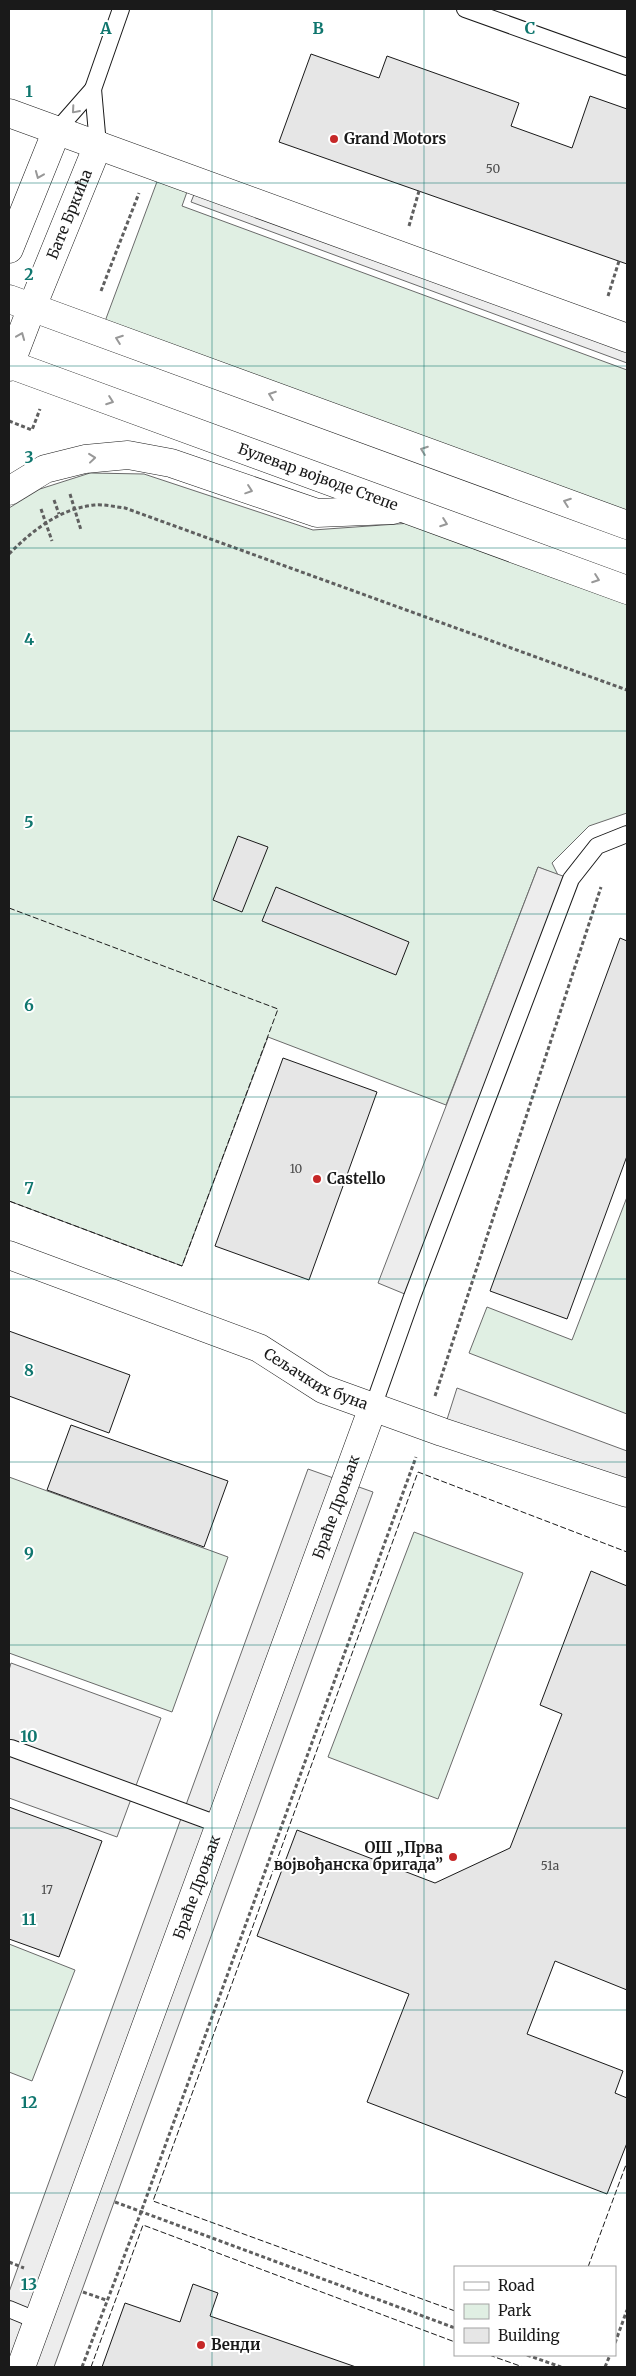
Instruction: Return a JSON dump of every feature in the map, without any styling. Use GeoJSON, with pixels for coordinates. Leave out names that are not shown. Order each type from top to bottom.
{"type":"FeatureCollection","features":[{"type":"Feature","properties":{"kind":"street"},"geometry":{"type":"LineString","coordinates":[[9,113],[627,338]]}},
{"type":"Feature","properties":{"kind":"street"},"geometry":{"type":"LineString","coordinates":[[9,250],[57,130]]}},
{"type":"Feature","properties":{"kind":"street","name":"Бате Бркића"},"geometry":{"type":"LineString","coordinates":[[9,365],[21,303],[98,145]]}},
{"type":"Feature","properties":{"kind":"street"},"geometry":{"type":"LineString","coordinates":[[21,303],[627,525]]}},
{"type":"Feature","properties":{"kind":"street","name":"Булевар војводе Степе"},"geometry":{"type":"LineString","coordinates":[[9,365],[627,590]]}},
{"type":"Feature","properties":{"kind":"street"},"geometry":{"type":"LineString","coordinates":[[9,491],[45,469],[85,459],[128,455],[171,463],[317,513],[408,510]]}},
{"type":"Feature","properties":{"kind":"street","name":"Сељачких буна"},"geometry":{"type":"LineString","coordinates":[[9,1255],[259,1348],[323,1389],[627,1493]]}},
{"type":"Feature","properties":{"kind":"street","name":"Браће Дроњак"},"geometry":{"type":"LineString","coordinates":[[21,2367],[373,1406]]}},
{"type":"Feature","properties":{"kind":"lane"},"geometry":{"type":"LineString","coordinates":[[57,130],[93,89],[121,9]]}},
{"type":"Feature","properties":{"kind":"lane"},"geometry":{"type":"LineString","coordinates":[[465,9],[627,68]]}},
{"type":"Feature","properties":{"kind":"lane"},"geometry":{"type":"LineString","coordinates":[[93,89],[98,145]]}},
{"type":"Feature","properties":{"kind":"lane"},"geometry":{"type":"LineString","coordinates":[[373,1406],[415,1287],[571,879],[597,846],[627,834]]}},
{"type":"Feature","properties":{"kind":"lane"},"geometry":{"type":"LineString","coordinates":[[12,1748],[220,1825]]}},
{"type":"Feature","properties":{"kind":"lane"},"geometry":{"type":"LineString","coordinates":[[9,2308],[38,2321]]}},
{"type":"Feature","properties":{"kind":"path"},"geometry":{"type":"LineString","coordinates":[[102,291],[150,164]]}},
{"type":"Feature","properties":{"kind":"path"},"geometry":{"type":"LineString","coordinates":[[9,554],[29,534],[59,514],[96,505],[125,508],[627,690]]}},
{"type":"Feature","properties":{"kind":"path"},"geometry":{"type":"LineString","coordinates":[[82,2367],[141,2212],[414,1465],[424,1424],[440,1381],[602,886]]}},
{"type":"Feature","properties":{"kind":"path"},"geometry":{"type":"LineString","coordinates":[[87,2191],[454,2328]]}},
{"type":"Feature","properties":{"kind":"path"},"geometry":{"type":"LineString","coordinates":[[616,2340],[627,2310]]}},
{"type":"Feature","properties":{"kind":"path"},"geometry":{"type":"LineString","coordinates":[[530,2356],[561,2367]]}},
{"type":"Feature","properties":{"kind":"green space"},"geometry":{"type":"Polygon","coordinates":[[[158,179],[188,189],[182,206],[627,370],[627,514],[104,324],[158,179]]]}},
{"type":"Feature","properties":{"kind":"green space"},"geometry":{"type":"Polygon","coordinates":[[[90,473],[144,474],[313,530],[411,523],[627,603],[627,813],[589,826],[552,863],[558,875],[538,867],[446,1105],[268,1037],[182,1266],[9,1201],[9,508],[40,489],[90,473]]]}},
{"type":"Feature","properties":{"kind":"green space"},"geometry":{"type":"Polygon","coordinates":[[[627,1197],[627,1414],[469,1353],[487,1307],[572,1340],[627,1197]]]}},
{"type":"Feature","properties":{"kind":"green space"},"geometry":{"type":"Polygon","coordinates":[[[9,1477],[228,1557],[172,1712],[9,1653],[9,1477]]]}},
{"type":"Feature","properties":{"kind":"green space"},"geometry":{"type":"Polygon","coordinates":[[[414,1532],[523,1573],[438,1799],[328,1757],[414,1532]]]}},
{"type":"Feature","properties":{"kind":"green space"},"geometry":{"type":"Polygon","coordinates":[[[9,1944],[75,1970],[32,2081],[9,2072],[9,1944]]]}},
{"type":"Feature","properties":{"kind":"shaded area"},"geometry":{"type":"Polygon","coordinates":[[[199,182],[627,338],[627,363],[191,202],[199,182]]]}},
{"type":"Feature","properties":{"kind":"shaded area"},"geometry":{"type":"Polygon","coordinates":[[[538,867],[571,879],[412,1297],[378,1283],[538,867]]]}},
{"type":"Feature","properties":{"kind":"shaded area"},"geometry":{"type":"Polygon","coordinates":[[[457,1388],[627,1451],[627,1493],[443,1432],[457,1388]]]}},
{"type":"Feature","properties":{"kind":"shaded area"},"geometry":{"type":"Polygon","coordinates":[[[308,1469],[373,1492],[54,2367],[9,2367],[9,2292],[308,1469]]]}},
{"type":"Feature","properties":{"kind":"shaded area"},"geometry":{"type":"Polygon","coordinates":[[[11,1663],[161,1718],[117,1837],[9,1798],[9,1670],[11,1663]]]}},
{"type":"Feature","properties":{"kind":"building"},"geometry":{"type":"Polygon","coordinates":[[[311,54],[379,78],[387,56],[519,103],[511,126],[572,148],[590,96],[627,109],[627,264],[279,142],[311,54]]]}},
{"type":"Feature","properties":{"kind":"building"},"geometry":{"type":"Polygon","coordinates":[[[238,836],[268,847],[242,912],[213,900],[238,836]]]}},
{"type":"Feature","properties":{"kind":"building"},"geometry":{"type":"Polygon","coordinates":[[[276,887],[409,942],[396,975],[262,921],[276,887]]]}},
{"type":"Feature","properties":{"kind":"building"},"geometry":{"type":"Polygon","coordinates":[[[620,938],[627,941],[627,1156],[567,1319],[490,1291],[620,938]]]}},
{"type":"Feature","properties":{"kind":"building"},"geometry":{"type":"Polygon","coordinates":[[[283,1058],[377,1092],[309,1280],[215,1246],[283,1058]]]}},
{"type":"Feature","properties":{"kind":"building"},"geometry":{"type":"Polygon","coordinates":[[[9,1331],[130,1375],[109,1433],[9,1396],[9,1331]]]}},
{"type":"Feature","properties":{"kind":"building"},"geometry":{"type":"Polygon","coordinates":[[[71,1425],[228,1481],[204,1547],[47,1490],[71,1425]]]}},
{"type":"Feature","properties":{"kind":"building"},"geometry":{"type":"Polygon","coordinates":[[[591,1571],[627,1586],[627,1990],[555,1961],[527,2034],[623,2071],[615,2093],[627,2098],[627,2143],[607,2194],[367,2102],[409,1994],[257,1936],[297,1830],[435,1883],[510,1848],[562,1714],[540,1705],[591,1571]]]}},
{"type":"Feature","properties":{"kind":"building"},"geometry":{"type":"Polygon","coordinates":[[[9,1807],[102,1841],[59,1957],[9,1939],[9,1807]]]}},
{"type":"Feature","properties":{"kind":"building","name":"Венди"},"geometry":{"type":"Polygon","coordinates":[[[193,2284],[218,2293],[210,2316],[356,2367],[102,2367],[125,2303],[180,2322],[193,2284]]]}},
{"type":"Feature","properties":{"kind":"fence"},"geometry":{"type":"LineString","coordinates":[[9,908],[278,1009],[182,1266],[9,1201]]}},
{"type":"Feature","properties":{"kind":"fence"},"geometry":{"type":"LineString","coordinates":[[454,2311],[153,2201],[418,1472],[627,1552]]}},
{"type":"Feature","properties":{"kind":"fence"},"geometry":{"type":"LineString","coordinates":[[588,2266],[627,2162]]}},
{"type":"Feature","properties":{"kind":"fence"},"geometry":{"type":"LineString","coordinates":[[91,2367],[143,2225],[454,2342]]}},
{"type":"Feature","properties":{"kind":"fence"},"geometry":{"type":"LineString","coordinates":[[492,2356],[523,2367]]}},
{"type":"Feature","properties":{"kind":"place","name":"Grand Motors"},"geometry":{"type":"Point","coordinates":[334,139]}},
{"type":"Feature","properties":{"kind":"place","name":"Castello"},"geometry":{"type":"Point","coordinates":[317,1179]}},
{"type":"Feature","properties":{"kind":"place","name":"ОШ „Прва војвођанска бригада”"},"geometry":{"type":"Point","coordinates":[453,1857]}},
{"type":"Feature","properties":{"kind":"place","name":"Венди"},"geometry":{"type":"Point","coordinates":[201,2345]}}]}
